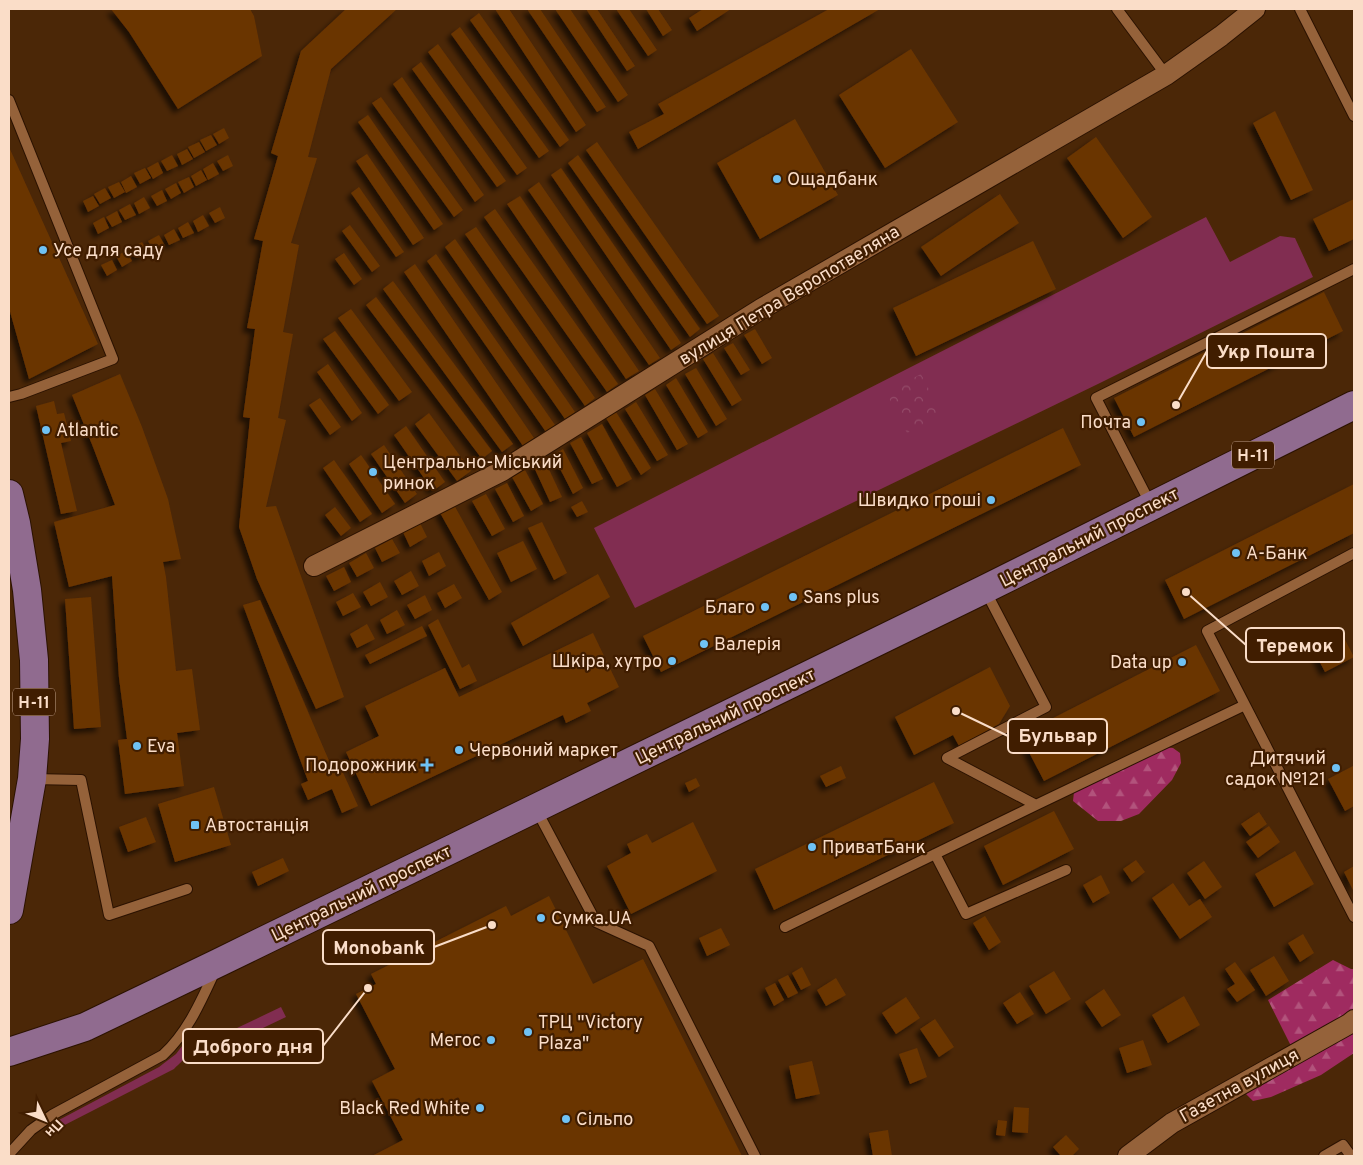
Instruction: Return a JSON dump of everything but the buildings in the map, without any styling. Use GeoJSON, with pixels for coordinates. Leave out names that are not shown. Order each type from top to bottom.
{"type":"FeatureCollection","features":[{"type":"Feature","properties":{"kind":"main road","name":"Центральний проспект"},"geometry":{"type":"LineString","coordinates":[[9,1052],[85,1027],[985,589],[1354,405]]}},
{"type":"Feature","properties":{"kind":"main road","name":"Н-11"},"geometry":{"type":"LineString","coordinates":[[9,494],[28,590],[34,660],[35,739],[32,779],[10,894]]}},
{"type":"Feature","properties":{"kind":"street","name":"вулиця Петра Веропотвеляна"},"geometry":{"type":"LineString","coordinates":[[314,566],[502,471],[760,309],[1166,75],[1221,36],[1254,9]]}},
{"type":"Feature","properties":{"kind":"street","name":"Газетна вулиця"},"geometry":{"type":"LineString","coordinates":[[1128,1156],[1172,1123],[1354,1020]]}},
{"type":"Feature","properties":{"kind":"lane"},"geometry":{"type":"LineString","coordinates":[[1117,9],[1166,75]]}},
{"type":"Feature","properties":{"kind":"lane"},"geometry":{"type":"LineString","coordinates":[[1300,9],[1354,116]]}},
{"type":"Feature","properties":{"kind":"lane"},"geometry":{"type":"LineString","coordinates":[[9,100],[113,359],[22,394],[9,397]]}},
{"type":"Feature","properties":{"kind":"lane"},"geometry":{"type":"LineString","coordinates":[[1152,506],[1096,398],[1354,269]]}},
{"type":"Feature","properties":{"kind":"lane"},"geometry":{"type":"LineString","coordinates":[[1354,554],[1207,631],[1354,917]]}},
{"type":"Feature","properties":{"kind":"lane"},"geometry":{"type":"LineString","coordinates":[[985,589],[1046,707],[947,758],[1036,805]]}},
{"type":"Feature","properties":{"kind":"lane"},"geometry":{"type":"LineString","coordinates":[[784,927],[1245,705]]}},
{"type":"Feature","properties":{"kind":"lane"},"geometry":{"type":"LineString","coordinates":[[32,779],[81,780],[109,915],[187,889]]}},
{"type":"Feature","properties":{"kind":"lane"},"geometry":{"type":"LineString","coordinates":[[536,808],[596,922],[649,946],[755,1156]]}},
{"type":"Feature","properties":{"kind":"lane"},"geometry":{"type":"LineString","coordinates":[[935,854],[966,914],[1066,870]]}},
{"type":"Feature","properties":{"kind":"lane"},"geometry":{"type":"LineString","coordinates":[[9,1154],[31,1130],[52,1115],[163,1055],[187,1027],[220,962]]}},
{"type":"Feature","properties":{"kind":"lane"},"geometry":{"type":"LineString","coordinates":[[1324,1156],[1343,1145],[1351,1156]]}},
{"type":"Feature","properties":{"kind":"green space"},"geometry":{"type":"Polygon","coordinates":[[[1206,217],[1230,262],[1280,236],[1295,238],[1313,277],[1100,383],[635,608],[594,528],[1206,217]]]}},
{"type":"Feature","properties":{"kind":"green space"},"geometry":{"type":"Polygon","coordinates":[[[921,374],[942,415],[907,433],[886,392],[921,374]]]}},
{"type":"Feature","properties":{"kind":"green space"},"geometry":{"type":"Polygon","coordinates":[[[1163,747],[1173,748],[1180,753],[1181,763],[1172,780],[1139,814],[1121,821],[1098,821],[1073,801],[1074,792],[1163,747]]]}},
{"type":"Feature","properties":{"kind":"green space"},"geometry":{"type":"Polygon","coordinates":[[[1333,960],[1354,969],[1354,1053],[1321,1075],[1271,1097],[1253,1101],[1246,1094],[1247,1081],[1295,1054],[1268,1000],[1333,960]]]}},
{"type":"Feature","properties":{"kind":"green space"},"geometry":{"type":"Polygon","coordinates":[[[281,1007],[286,1017],[242,1038],[237,1028],[281,1007]]]}},
{"type":"Feature","properties":{"kind":"green space"},"geometry":{"type":"Polygon","coordinates":[[[197,1032],[199,1034],[198,1039],[193,1049],[174,1069],[48,1132],[47,1128],[57,1121],[159,1067],[176,1054],[192,1033],[197,1032]]]}},
{"type":"Feature","properties":{"kind":"place","name":"Ощадбанк"},"geometry":{"type":"Point","coordinates":[777,179]}},
{"type":"Feature","properties":{"kind":"place","name":"Усе для саду"},"geometry":{"type":"Point","coordinates":[43,250]}},
{"type":"Feature","properties":{"kind":"place","name":"Укр Пошта"},"geometry":{"type":"Point","coordinates":[1176,405]}},
{"type":"Feature","properties":{"kind":"place","name":"Почта"},"geometry":{"type":"Point","coordinates":[1141,422]}},
{"type":"Feature","properties":{"kind":"place","name":"Atlantic"},"geometry":{"type":"Point","coordinates":[46,430]}},
{"type":"Feature","properties":{"kind":"place","name":"Центрально-Міський ринок"},"geometry":{"type":"Point","coordinates":[373,472]}},
{"type":"Feature","properties":{"kind":"place","name":"Швидко гроші"},"geometry":{"type":"Point","coordinates":[991,500]}},
{"type":"Feature","properties":{"kind":"place","name":"А-Банк"},"geometry":{"type":"Point","coordinates":[1236,553]}},
{"type":"Feature","properties":{"kind":"place","name":"Теремок"},"geometry":{"type":"Point","coordinates":[1186,592]}},
{"type":"Feature","properties":{"kind":"place","name":"Sans plus"},"geometry":{"type":"Point","coordinates":[793,597]}},
{"type":"Feature","properties":{"kind":"place","name":"Благо"},"geometry":{"type":"Point","coordinates":[765,607]}},
{"type":"Feature","properties":{"kind":"place","name":"Валерія"},"geometry":{"type":"Point","coordinates":[704,644]}},
{"type":"Feature","properties":{"kind":"place","name":"Шкіра, хутро"},"geometry":{"type":"Point","coordinates":[672,661]}},
{"type":"Feature","properties":{"kind":"place","name":"Data up"},"geometry":{"type":"Point","coordinates":[1182,662]}},
{"type":"Feature","properties":{"kind":"place","name":"Бульвар"},"geometry":{"type":"Point","coordinates":[956,711]}},
{"type":"Feature","properties":{"kind":"place","name":"Eva"},"geometry":{"type":"Point","coordinates":[137,746]}},
{"type":"Feature","properties":{"kind":"place","name":"Червоний маркет"},"geometry":{"type":"Point","coordinates":[459,750]}},
{"type":"Feature","properties":{"kind":"place","name":"Подорожник"},"geometry":{"type":"Point","coordinates":[427,765]}},
{"type":"Feature","properties":{"kind":"place","name":"Дитячий садок №121"},"geometry":{"type":"Point","coordinates":[1336,768]}},
{"type":"Feature","properties":{"kind":"place","name":"Автостанція"},"geometry":{"type":"Point","coordinates":[195,825]}},
{"type":"Feature","properties":{"kind":"place","name":"ПриватБанк"},"geometry":{"type":"Point","coordinates":[812,847]}},
{"type":"Feature","properties":{"kind":"place","name":"Сумка.UA"},"geometry":{"type":"Point","coordinates":[541,918]}},
{"type":"Feature","properties":{"kind":"place","name":"Monobank"},"geometry":{"type":"Point","coordinates":[492,925]}},
{"type":"Feature","properties":{"kind":"place","name":"Доброго дня"},"geometry":{"type":"Point","coordinates":[368,988]}},
{"type":"Feature","properties":{"kind":"place","name":"ТРЦ \"Victory Plaza\""},"geometry":{"type":"Point","coordinates":[528,1032]}},
{"type":"Feature","properties":{"kind":"place","name":"Мегос"},"geometry":{"type":"Point","coordinates":[491,1040]}},
{"type":"Feature","properties":{"kind":"place","name":"Black Red White"},"geometry":{"type":"Point","coordinates":[480,1108]}},
{"type":"Feature","properties":{"kind":"place","name":"Сільпо"},"geometry":{"type":"Point","coordinates":[566,1119]}}]}
